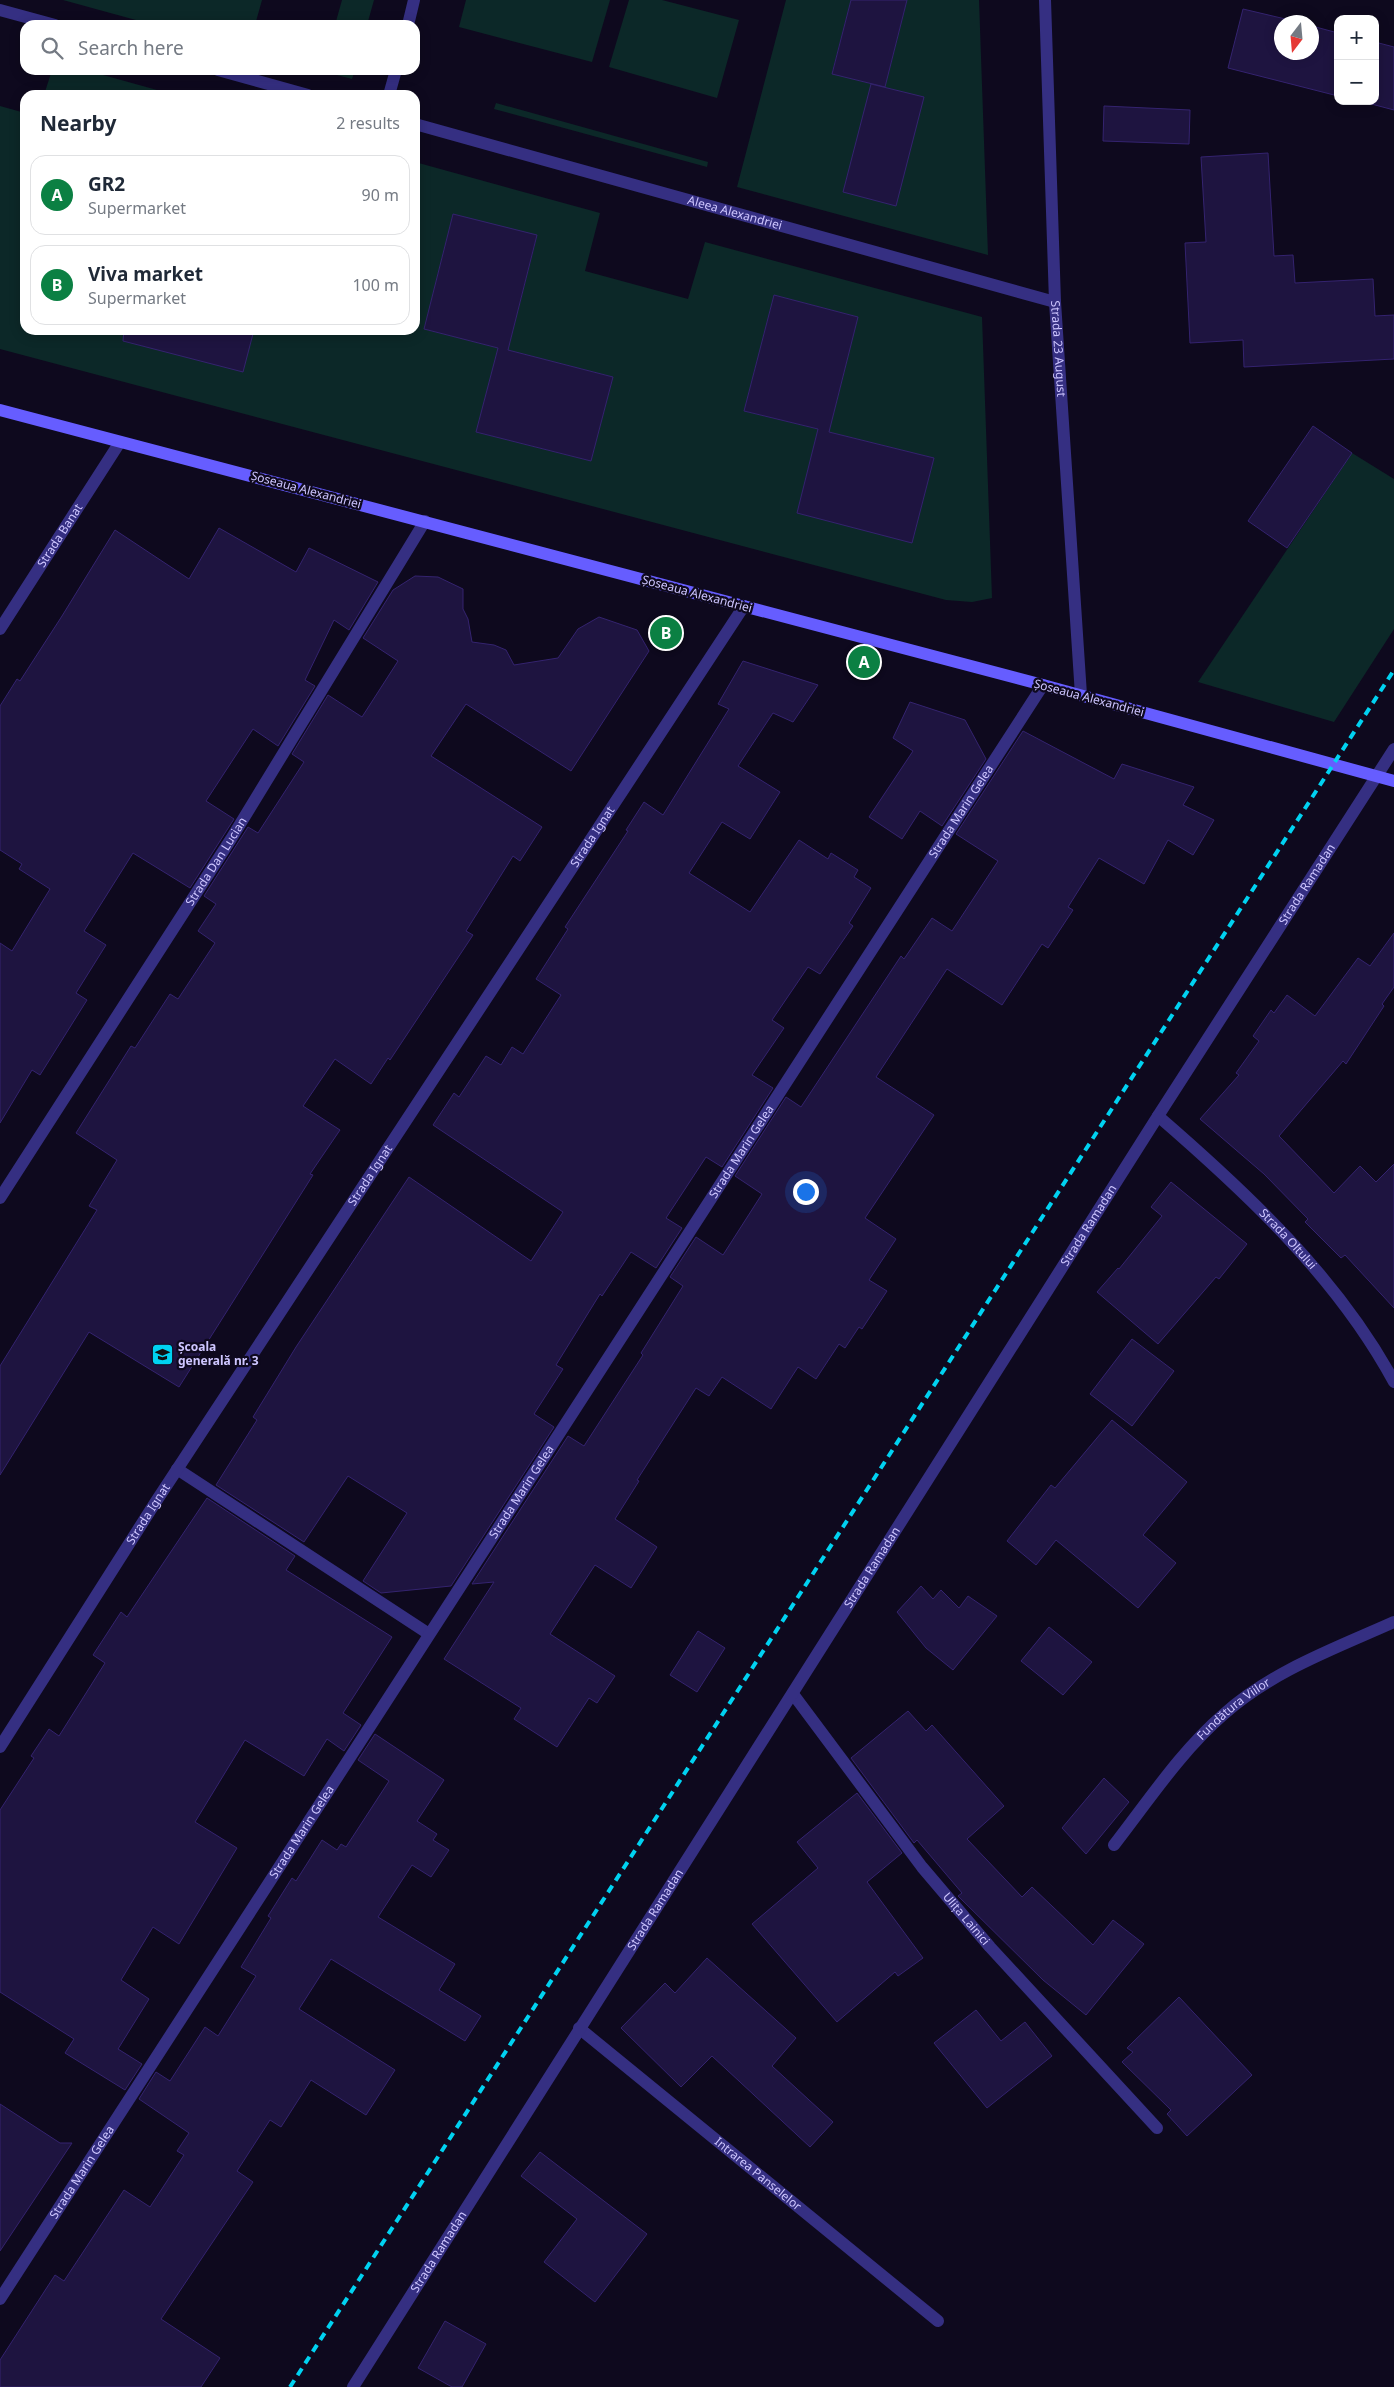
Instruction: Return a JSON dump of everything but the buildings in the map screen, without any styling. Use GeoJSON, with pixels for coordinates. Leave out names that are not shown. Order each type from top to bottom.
{"type":"FeatureCollection","features":[{"type":"Feature","properties":{"kind":"main road","name":"Șoseaua Alexandriei"},"geometry":{"type":"LineString","coordinates":[[0,410],[1081,695],[1394,781]]}},
{"type":"Feature","properties":{"kind":"street"},"geometry":{"type":"LineString","coordinates":[[409,20],[414,0]]}},
{"type":"Feature","properties":{"kind":"street","name":"Strada 23 August"},"geometry":{"type":"LineString","coordinates":[[1046,0],[1055,302],[1081,695]]}},
{"type":"Feature","properties":{"kind":"street"},"geometry":{"type":"LineString","coordinates":[[0,10],[37,20]]}},
{"type":"Feature","properties":{"kind":"street"},"geometry":{"type":"LineString","coordinates":[[236,75],[290,90]]}},
{"type":"Feature","properties":{"kind":"street"},"geometry":{"type":"LineString","coordinates":[[390,90],[395,75]]}},
{"type":"Feature","properties":{"kind":"street","name":"Aleea Alexandriei"},"geometry":{"type":"LineString","coordinates":[[420,125],[1055,302]]}},
{"type":"Feature","properties":{"kind":"street","name":"Strada Banat"},"geometry":{"type":"LineString","coordinates":[[0,629],[120,442]]}},
{"type":"Feature","properties":{"kind":"street","name":"Strada Dan Lucian"},"geometry":{"type":"LineString","coordinates":[[0,1198],[231,839],[425,521]]}},
{"type":"Feature","properties":{"kind":"street","name":"Strada Ignat"},"geometry":{"type":"LineString","coordinates":[[0,1747],[177,1469],[744,606]]}},
{"type":"Feature","properties":{"kind":"street","name":"Strada Marin Gelea"},"geometry":{"type":"LineString","coordinates":[[0,2299],[1043,685]]}},
{"type":"Feature","properties":{"kind":"street","name":"Strada Ramadan"},"geometry":{"type":"LineString","coordinates":[[353,2387],[1158,1116],[1394,750]]}},
{"type":"Feature","properties":{"kind":"street","name":"Strada Oltului"},"geometry":{"type":"LineString","coordinates":[[1158,1116],[1291,1241],[1361,1328],[1394,1382]]}},
{"type":"Feature","properties":{"kind":"street"},"geometry":{"type":"LineString","coordinates":[[177,1469],[429,1634]]}},
{"type":"Feature","properties":{"kind":"street","name":"Fundătura Viilor"},"geometry":{"type":"LineString","coordinates":[[1114,1845],[1183,1756],[1225,1713],[1267,1682],[1312,1659],[1394,1622]]}},
{"type":"Feature","properties":{"kind":"street","name":"Ulița Lainici"},"geometry":{"type":"LineString","coordinates":[[793,1694],[922,1867],[990,1946],[1157,2128]]}},
{"type":"Feature","properties":{"kind":"street","name":"Intrarea Panselelor"},"geometry":{"type":"LineString","coordinates":[[579,2028],[938,2320]]}},
{"type":"Feature","properties":{"kind":"green space"},"geometry":{"type":"Polygon","coordinates":[[[63,0],[262,0],[256,20],[136,20],[63,0]]]}},
{"type":"Feature","properties":{"kind":"green space"},"geometry":{"type":"Polygon","coordinates":[[[342,0],[374,0],[368,20],[336,20],[342,0]]]}},
{"type":"Feature","properties":{"kind":"green space"},"geometry":{"type":"Polygon","coordinates":[[[466,0],[610,0],[592,62],[459,27],[466,0]]]}},
{"type":"Feature","properties":{"kind":"green space"},"geometry":{"type":"Polygon","coordinates":[[[629,0],[662,0],[739,20],[717,98],[609,67],[629,0]]]}},
{"type":"Feature","properties":{"kind":"green space"},"geometry":{"type":"Polygon","coordinates":[[[786,0],[851,0],[832,73],[872,84],[843,192],[885,87],[907,0],[979,0],[988,255],[737,187],[786,0]]]}},
{"type":"Feature","properties":{"kind":"green space"},"geometry":{"type":"Polygon","coordinates":[[[50,75],[103,75],[157,90],[46,90],[50,75]]]}},
{"type":"Feature","properties":{"kind":"green space"},"geometry":{"type":"Polygon","coordinates":[[[337,75],[353,75],[352,79],[337,75]]]}},
{"type":"Feature","properties":{"kind":"green space"},"geometry":{"type":"Polygon","coordinates":[[[496,103],[708,162],[707,167],[494,109],[496,103]]]}},
{"type":"Feature","properties":{"kind":"green space"},"geometry":{"type":"Polygon","coordinates":[[[0,106],[20,112],[20,335],[130,335],[128,342],[243,371],[253,335],[420,335],[420,163],[600,213],[585,271],[688,299],[705,242],[982,317],[992,598],[972,602],[946,600],[0,349],[0,106]],[[453,214],[424,329],[498,348],[476,432],[591,461],[613,377],[508,350],[537,236],[453,214]],[[774,295],[744,411],[818,429],[797,513],[912,542],[934,458],[829,432],[858,317],[774,295]]]}},
{"type":"Feature","properties":{"kind":"green space"},"geometry":{"type":"Polygon","coordinates":[[[1352,453],[1394,479],[1394,629],[1334,722],[1198,682],[1352,453]]]}},
{"type":"Feature","properties":{"kind":"railway"},"geometry":{"type":"LineString","coordinates":[[290,2387],[1394,670]]}},
{"type":"Feature","properties":{"kind":"place","name":"Viva market"},"geometry":{"type":"Point","coordinates":[666,633]}},
{"type":"Feature","properties":{"kind":"place","name":"GR2"},"geometry":{"type":"Point","coordinates":[864,662]}},
{"type":"Feature","properties":{"kind":"place","name":"Școala generală nr. 3"},"geometry":{"type":"Point","coordinates":[162,1354]}}]}
